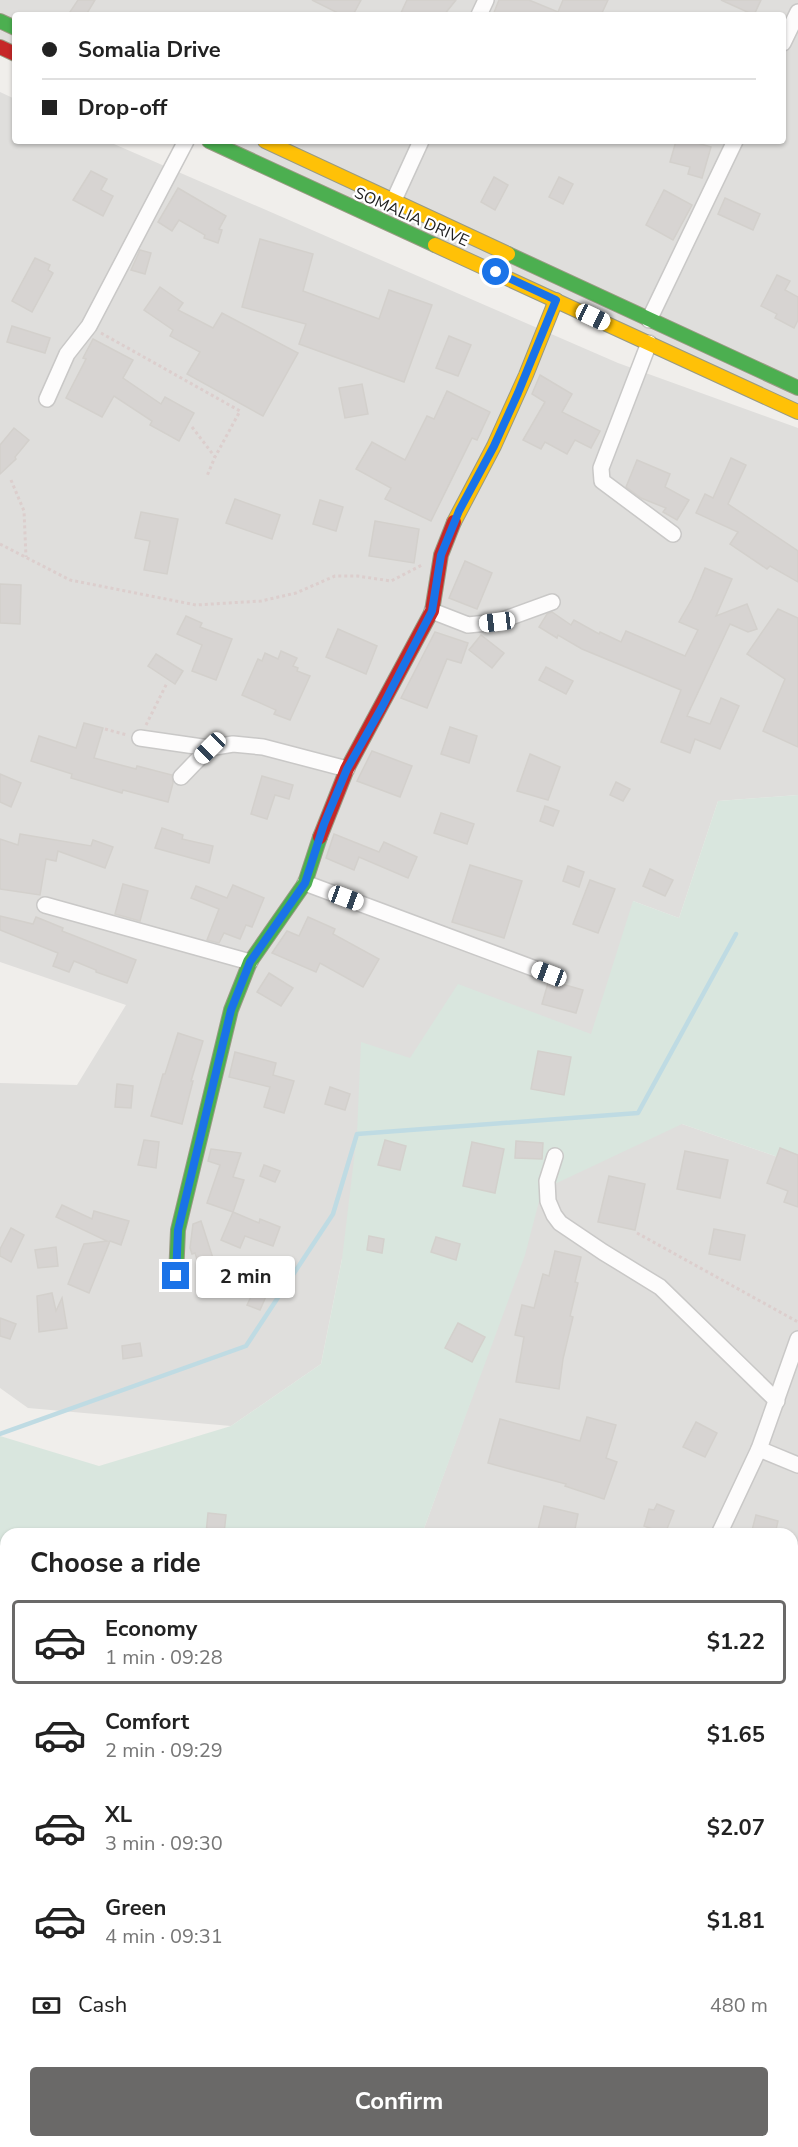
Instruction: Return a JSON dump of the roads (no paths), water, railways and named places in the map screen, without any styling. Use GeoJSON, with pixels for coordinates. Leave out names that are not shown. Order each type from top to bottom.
{"type":"FeatureCollection","features":[{"type":"Feature","properties":{"kind":"main road","name":"SOMALIA DRIVE"},"geometry":{"type":"LineString","coordinates":[[216,144],[798,412]]}},
{"type":"Feature","properties":{"kind":"main road","name":"SOMALIA DRIVE"},"geometry":{"type":"LineString","coordinates":[[272,144],[798,388]]}},
{"type":"Feature","properties":{"kind":"main road"},"geometry":{"type":"LineString","coordinates":[[176,1276],[178,1230],[231,1010],[250,962],[305,883],[324,824],[347,769],[432,611],[441,555],[459,511],[494,446],[556,300]]}},
{"type":"Feature","properties":{"kind":"street"},"geometry":{"type":"LineString","coordinates":[[786,37],[798,12]]}},
{"type":"Feature","properties":{"kind":"street"},"geometry":{"type":"LineString","coordinates":[[47,399],[67,354],[89,326],[184,144]]}},
{"type":"Feature","properties":{"kind":"street"},"geometry":{"type":"LineString","coordinates":[[394,200],[420,144]]}},
{"type":"Feature","properties":{"kind":"street"},"geometry":{"type":"LineString","coordinates":[[649,320],[734,144]]}},
{"type":"Feature","properties":{"kind":"street"},"geometry":{"type":"LineString","coordinates":[[649,343],[601,468],[602,481],[673,534]]}},
{"type":"Feature","properties":{"kind":"street"},"geometry":{"type":"LineString","coordinates":[[432,611],[468,625],[497,622],[552,602]]}},
{"type":"Feature","properties":{"kind":"street"},"geometry":{"type":"LineString","coordinates":[[140,738],[210,748],[233,744],[263,747],[347,769]]}},
{"type":"Feature","properties":{"kind":"street"},"geometry":{"type":"LineString","coordinates":[[182,777],[210,748]]}},
{"type":"Feature","properties":{"kind":"street"},"geometry":{"type":"LineString","coordinates":[[305,883],[549,974]]}},
{"type":"Feature","properties":{"kind":"street"},"geometry":{"type":"LineString","coordinates":[[45,905],[250,962]]}},
{"type":"Feature","properties":{"kind":"street"},"geometry":{"type":"LineString","coordinates":[[555,1156],[547,1181],[548,1201],[560,1223],[660,1287],[777,1401]]}},
{"type":"Feature","properties":{"kind":"street"},"geometry":{"type":"LineString","coordinates":[[722,1528],[759,1449],[798,1339]]}},
{"type":"Feature","properties":{"kind":"street"},"geometry":{"type":"LineString","coordinates":[[759,1449],[798,1465]]}},
{"type":"Feature","properties":{"kind":"waterway"},"geometry":{"type":"LineString","coordinates":[[0,1434],[246,1346],[333,1214],[357,1134],[638,1113],[736,934]]}}]}
